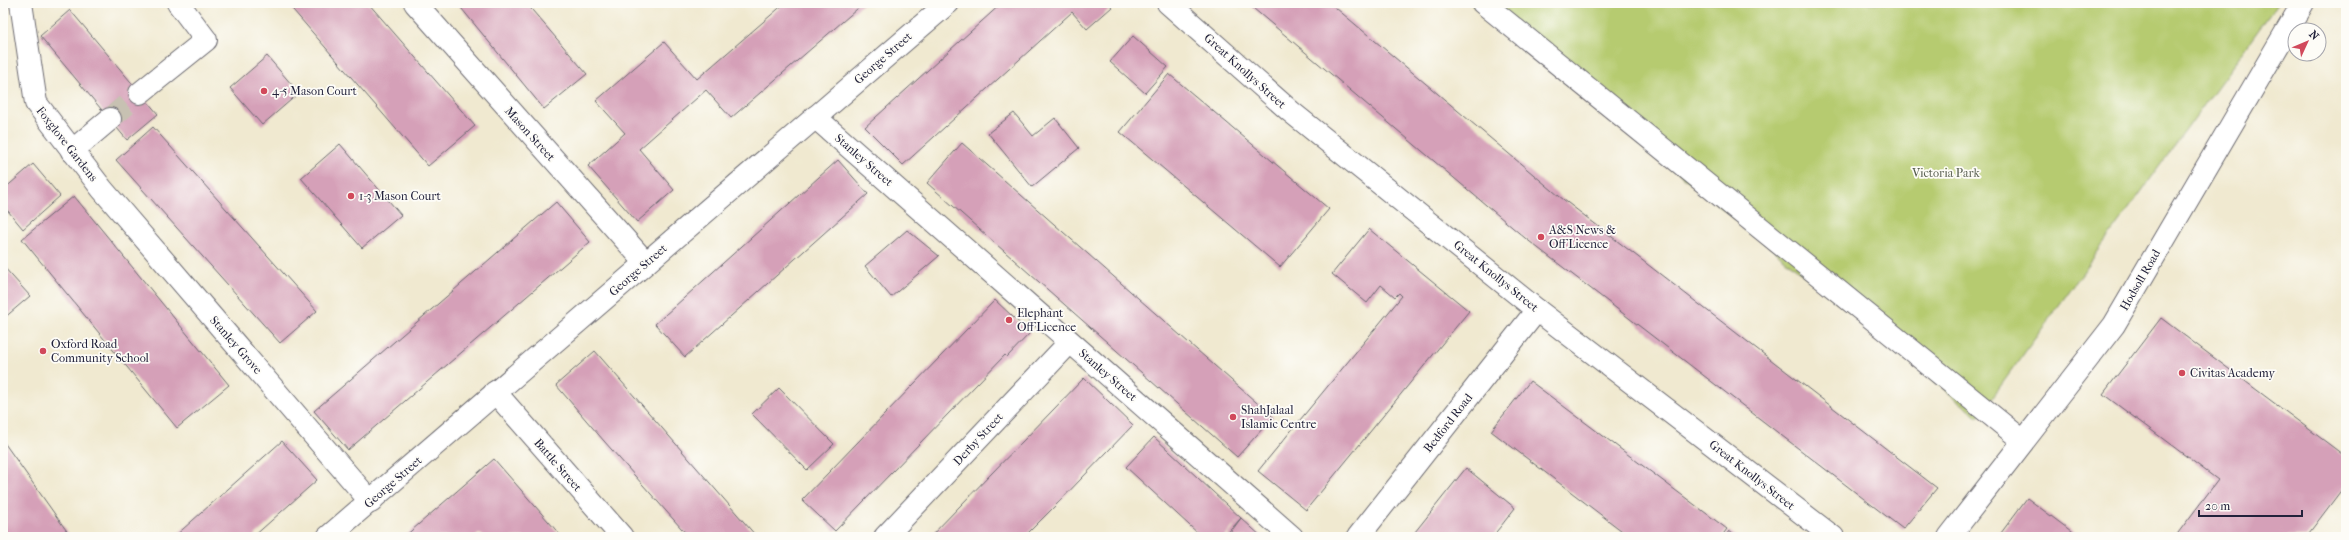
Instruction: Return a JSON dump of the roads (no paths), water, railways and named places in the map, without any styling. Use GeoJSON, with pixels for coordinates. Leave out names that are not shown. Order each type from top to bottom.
{"type":"FeatureCollection","features":[{"type":"Feature","properties":{"kind":"street"},"geometry":{"type":"LineString","coordinates":[[140,93],[206,40],[178,3]]}},
{"type":"Feature","properties":{"kind":"street","name":"Mason Street"},"geometry":{"type":"LineString","coordinates":[[415,3],[646,264]]}},
{"type":"Feature","properties":{"kind":"street","name":"Great Knollys Street"},"geometry":{"type":"LineString","coordinates":[[1168,3],[1290,111],[1537,310],[1833,537]]}},
{"type":"Feature","properties":{"kind":"street"},"geometry":{"type":"LineString","coordinates":[[1483,3],[2022,440]]}},
{"type":"Feature","properties":{"kind":"street","name":"Hodsoll Road"},"geometry":{"type":"LineString","coordinates":[[1948,537],[2022,440],[2114,325],[2303,3]]}},
{"type":"Feature","properties":{"kind":"street","name":"Foxglove Gardens"},"geometry":{"type":"LineString","coordinates":[[27,7],[36,103],[102,189]]}},
{"type":"Feature","properties":{"kind":"street","name":"George Street"},"geometry":{"type":"LineString","coordinates":[[328,537],[371,502],[495,392],[646,264],[815,117],[935,7]]}},
{"type":"Feature","properties":{"kind":"street","name":"Stanley Street"},"geometry":{"type":"LineString","coordinates":[[815,117],[1292,537]]}},
{"type":"Feature","properties":{"kind":"street"},"geometry":{"type":"LineString","coordinates":[[72,151],[110,119]]}},
{"type":"Feature","properties":{"kind":"street","name":"Stanley Grove"},"geometry":{"type":"LineString","coordinates":[[102,189],[371,502]]}},
{"type":"Feature","properties":{"kind":"street","name":"Bedford Road"},"geometry":{"type":"LineString","coordinates":[[1358,537],[1537,310]]}},
{"type":"Feature","properties":{"kind":"street","name":"Derby Street"},"geometry":{"type":"LineString","coordinates":[[885,537],[1070,342]]}},
{"type":"Feature","properties":{"kind":"street","name":"Battle Street"},"geometry":{"type":"LineString","coordinates":[[495,392],[622,537]]}},
{"type":"Feature","properties":{"kind":"tunnel"},"geometry":{"type":"LineString","coordinates":[[110,119],[140,93]]}},
{"type":"Feature","properties":{"kind":"place","name":"4-5 Mason Court"},"geometry":{"type":"Point","coordinates":[264,91]}},
{"type":"Feature","properties":{"kind":"place","name":"1-3 Mason Court"},"geometry":{"type":"Point","coordinates":[351,196]}},
{"type":"Feature","properties":{"kind":"place","name":"A&S News & Off Licence"},"geometry":{"type":"Point","coordinates":[1541,237]}},
{"type":"Feature","properties":{"kind":"place","name":"Elephant Off Licence"},"geometry":{"type":"Point","coordinates":[1009,320]}},
{"type":"Feature","properties":{"kind":"place","name":"Oxford Road Community School"},"geometry":{"type":"Point","coordinates":[43,351]}},
{"type":"Feature","properties":{"kind":"place","name":"Civitas Academy"},"geometry":{"type":"Point","coordinates":[2182,373]}},
{"type":"Feature","properties":{"kind":"place","name":"ShahJalaal Islamic Centre"},"geometry":{"type":"Point","coordinates":[1233,417]}},
{"type":"Feature","properties":{"kind":"park label","name":"Victoria Park"},"geometry":{"type":"Point","coordinates":[1946,173]}}]}
